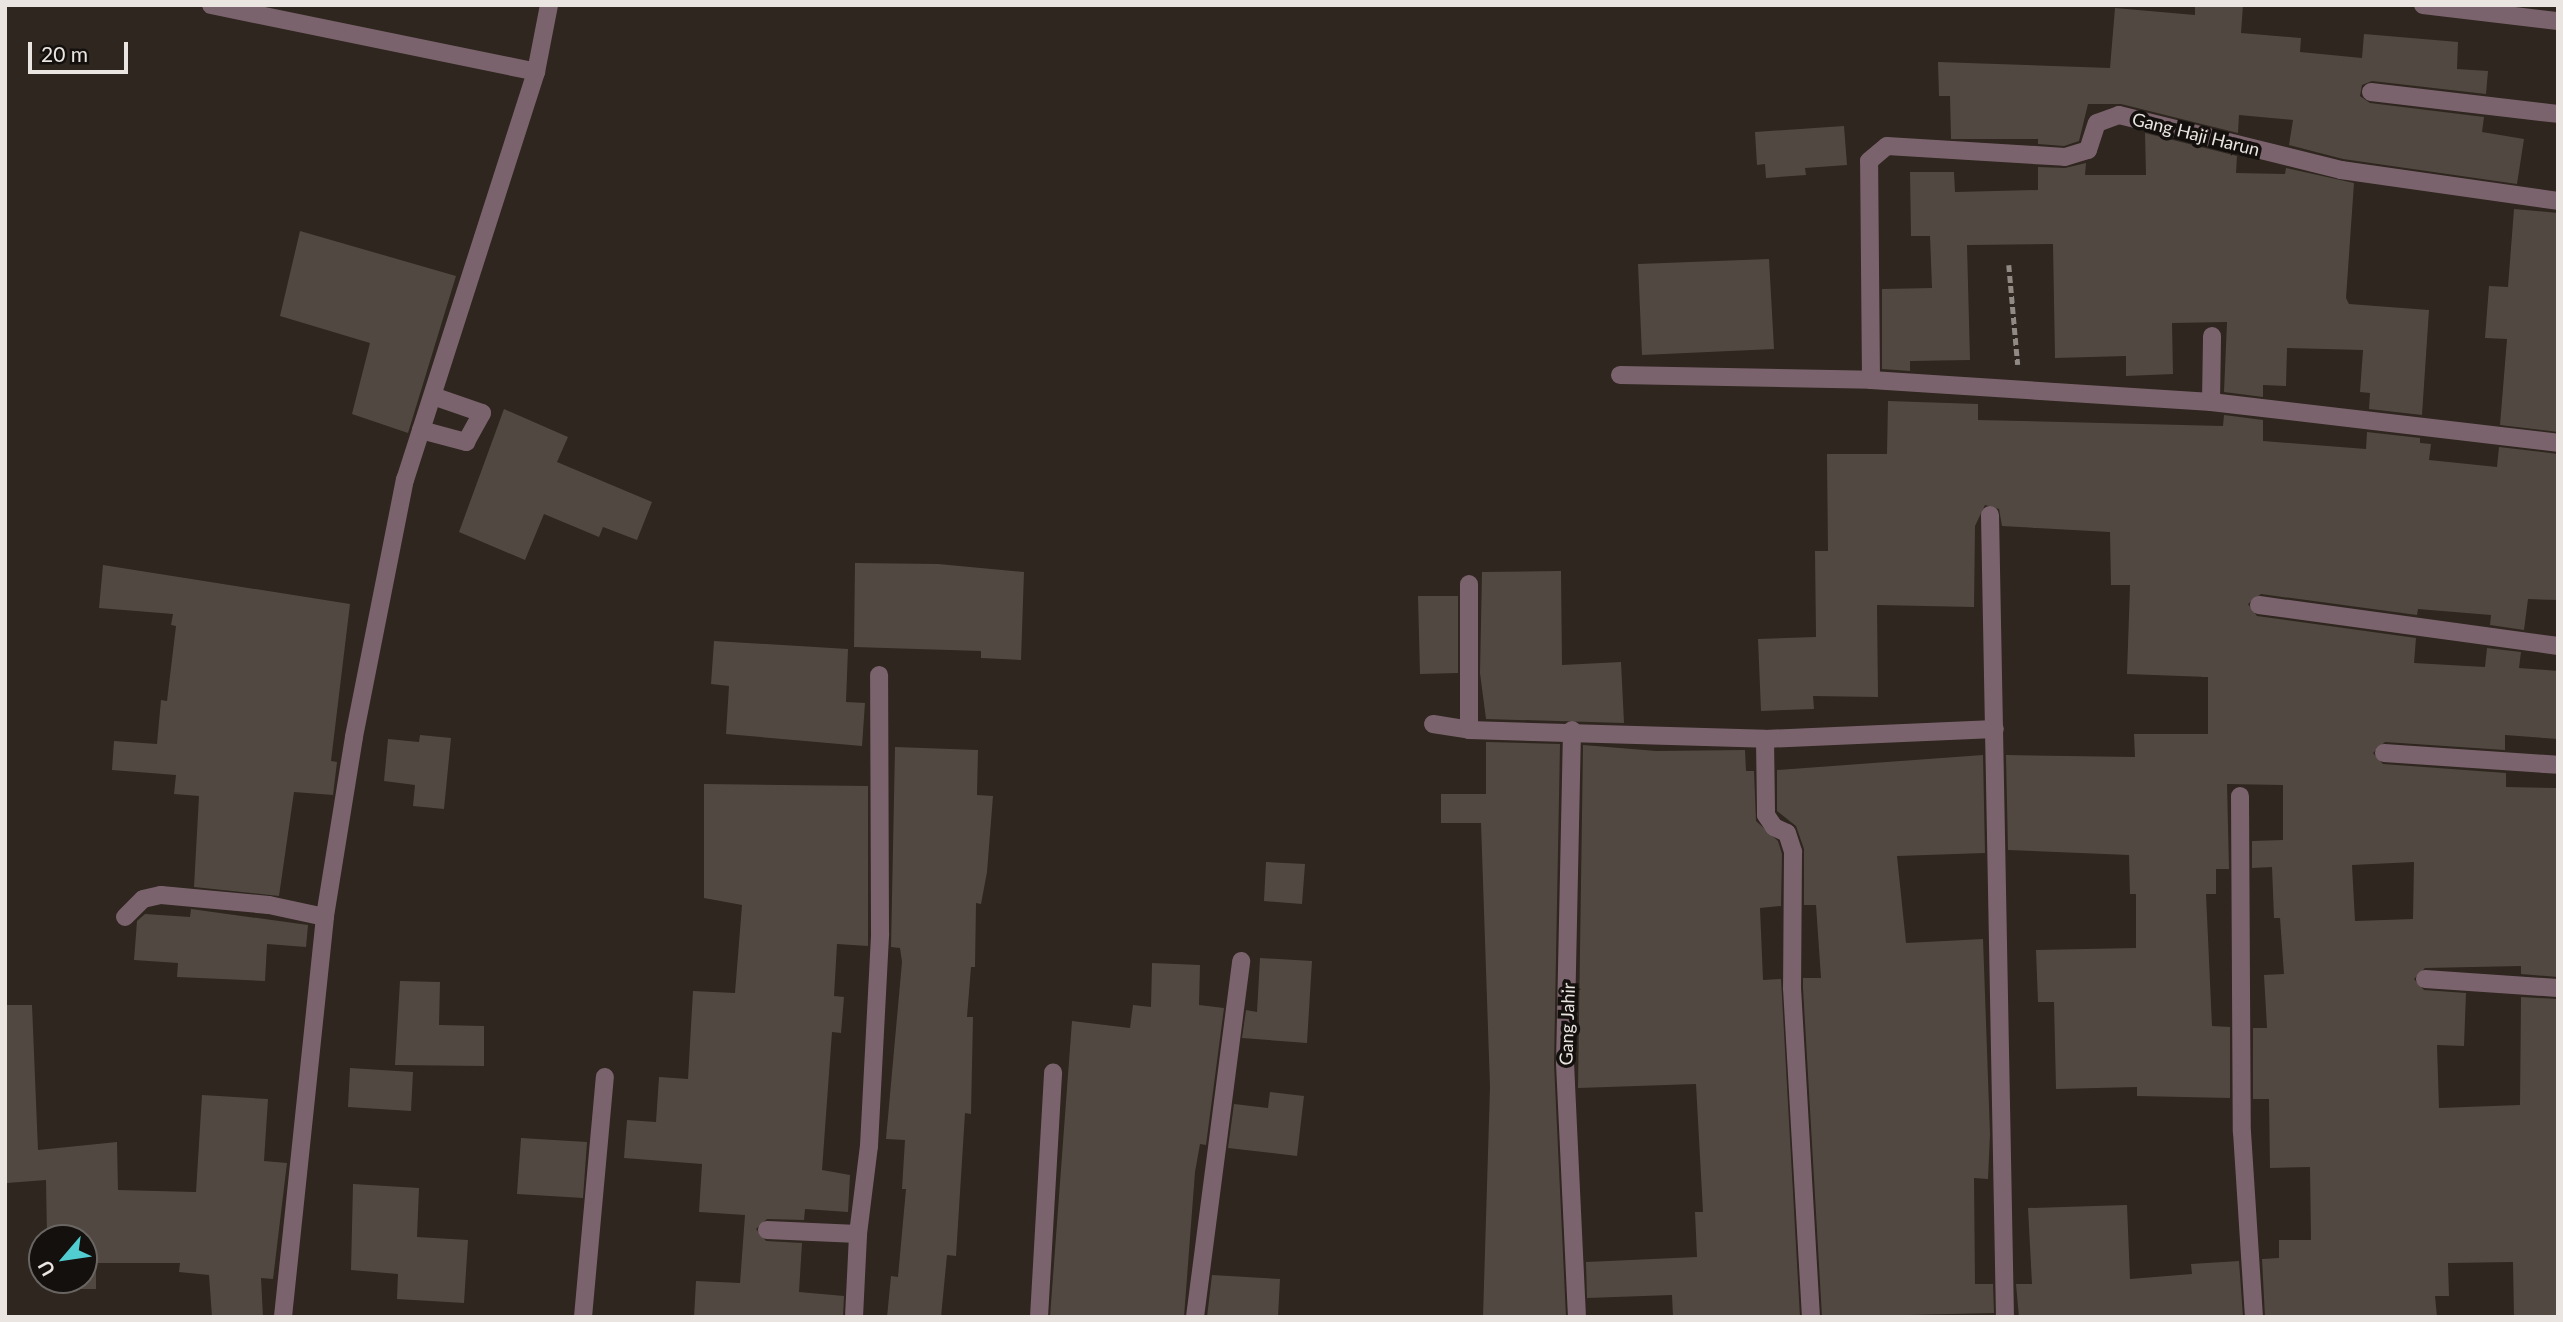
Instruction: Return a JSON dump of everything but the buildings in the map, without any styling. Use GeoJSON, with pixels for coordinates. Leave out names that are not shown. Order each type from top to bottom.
{"type":"FeatureCollection","features":[{"type":"Feature","properties":{"kind":"street"},"geometry":{"type":"LineString","coordinates":[[211,5],[536,72]]}},
{"type":"Feature","properties":{"kind":"street"},"geometry":{"type":"LineString","coordinates":[[283,1317],[325,917],[356,724],[405,479],[536,72],[548,5]]}},
{"type":"Feature","properties":{"kind":"street"},"geometry":{"type":"LineString","coordinates":[[2423,5],[2558,21]]}},
{"type":"Feature","properties":{"kind":"street"},"geometry":{"type":"LineString","coordinates":[[2371,92],[2558,114]]}},
{"type":"Feature","properties":{"kind":"street","name":"Gang Haji Harun"},"geometry":{"type":"LineString","coordinates":[[1871,380],[1869,161],[1887,146],[2073,156],[2088,150],[2097,123],[2119,115],[2341,170],[2558,201]]}},
{"type":"Feature","properties":{"kind":"street"},"geometry":{"type":"LineString","coordinates":[[2211,402],[2212,336]]}},
{"type":"Feature","properties":{"kind":"street"},"geometry":{"type":"LineString","coordinates":[[1620,375],[1871,380],[2211,402],[2558,443]]}},
{"type":"Feature","properties":{"kind":"street"},"geometry":{"type":"LineString","coordinates":[[421,430],[466,442],[482,412],[433,396]]}},
{"type":"Feature","properties":{"kind":"street"},"geometry":{"type":"LineString","coordinates":[[1990,514],[2006,1317]]}},
{"type":"Feature","properties":{"kind":"street"},"geometry":{"type":"LineString","coordinates":[[1469,584],[1469,730]]}},
{"type":"Feature","properties":{"kind":"street"},"geometry":{"type":"LineString","coordinates":[[2259,605],[2558,646]]}},
{"type":"Feature","properties":{"kind":"street"},"geometry":{"type":"LineString","coordinates":[[854,1317],[858,1234],[869,1146],[880,933],[879,675]]}},
{"type":"Feature","properties":{"kind":"street"},"geometry":{"type":"LineString","coordinates":[[1433,724],[1469,730],[1572,730],[1765,739],[1995,729]]}},
{"type":"Feature","properties":{"kind":"street","name":"Gang Jahir"},"geometry":{"type":"LineString","coordinates":[[1572,730],[1565,1063],[1577,1317]]}},
{"type":"Feature","properties":{"kind":"street"},"geometry":{"type":"LineString","coordinates":[[1765,739],[1766,815],[1774,827],[1787,833],[1793,852],[1792,988],[1811,1317]]}},
{"type":"Feature","properties":{"kind":"street"},"geometry":{"type":"LineString","coordinates":[[2384,753],[2558,765]]}},
{"type":"Feature","properties":{"kind":"street"},"geometry":{"type":"LineString","coordinates":[[2240,796],[2242,1132],[2254,1317]]}},
{"type":"Feature","properties":{"kind":"street"},"geometry":{"type":"LineString","coordinates":[[125,918],[143,899],[161,895],[269,905],[325,917]]}},
{"type":"Feature","properties":{"kind":"street"},"geometry":{"type":"LineString","coordinates":[[1195,1317],[1241,961]]}},
{"type":"Feature","properties":{"kind":"street"},"geometry":{"type":"LineString","coordinates":[[2425,979],[2558,988]]}},
{"type":"Feature","properties":{"kind":"street"},"geometry":{"type":"LineString","coordinates":[[1039,1317],[1053,1072]]}},
{"type":"Feature","properties":{"kind":"street"},"geometry":{"type":"LineString","coordinates":[[583,1317],[605,1077]]}},
{"type":"Feature","properties":{"kind":"street"},"geometry":{"type":"LineString","coordinates":[[767,1230],[858,1234]]}},
{"type":"Feature","properties":{"kind":"path"},"geometry":{"type":"LineString","coordinates":[[2008,265],[2021,391]]}}]}
